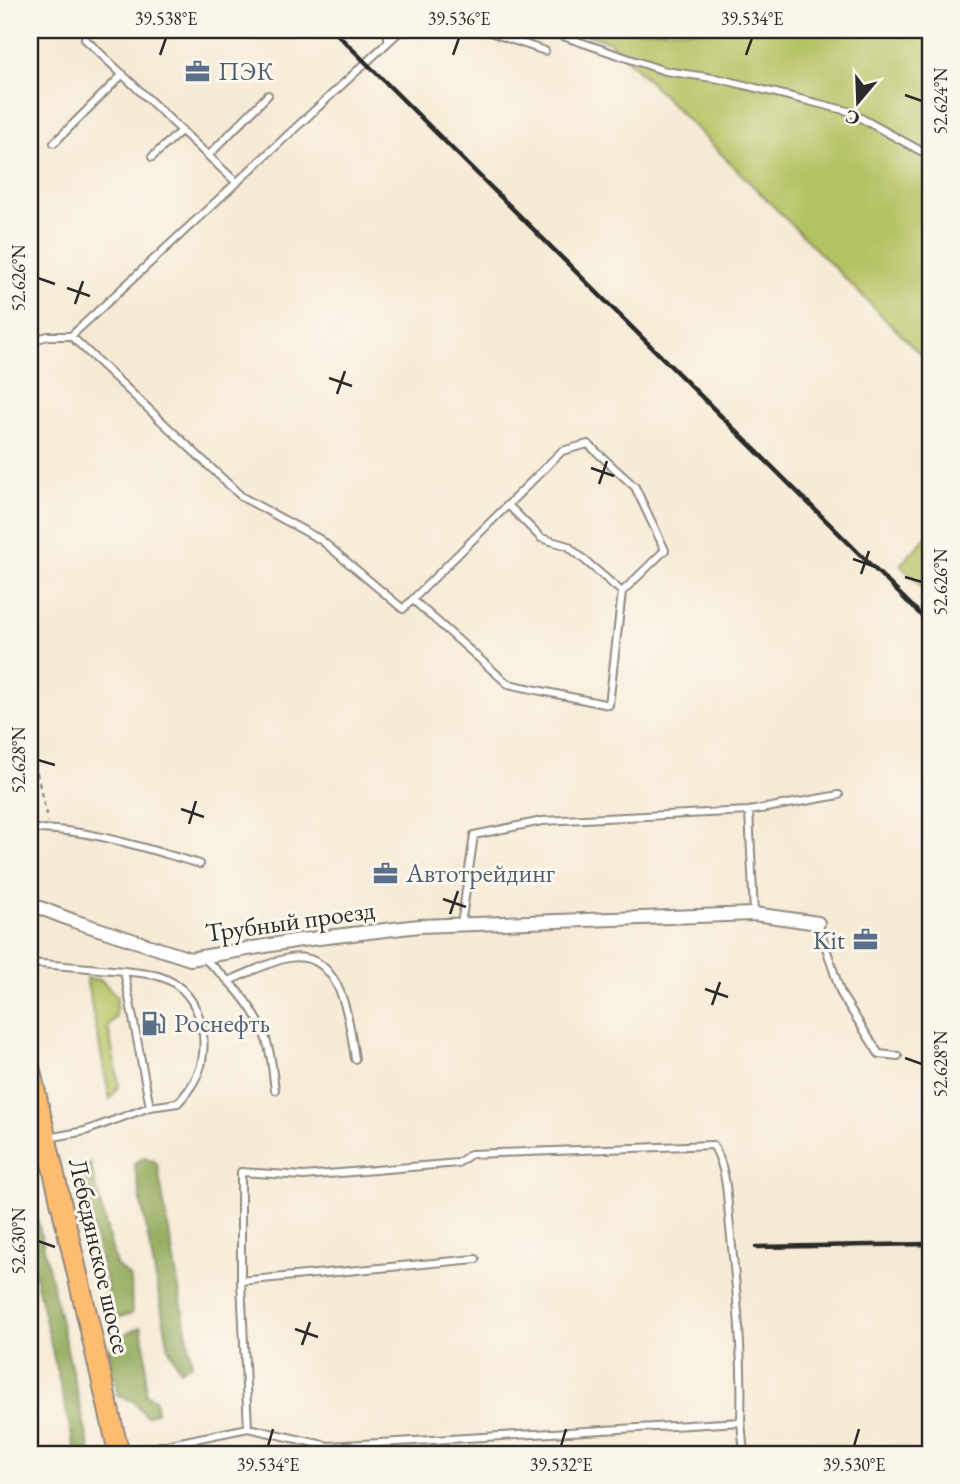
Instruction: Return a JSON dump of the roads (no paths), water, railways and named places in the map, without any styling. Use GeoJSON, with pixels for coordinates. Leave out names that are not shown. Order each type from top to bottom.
{"type":"FeatureCollection","features":[{"type":"Feature","properties":{"kind":"main road","name":"Лебедянское шоссе"},"geometry":{"type":"LineString","coordinates":[[30,1069],[120,1454]]}},
{"type":"Feature","properties":{"kind":"street","name":"Трубный проезд"},"geometry":{"type":"LineString","coordinates":[[30,904],[190,959],[294,941],[419,926],[754,914],[818,923]]}},
{"type":"Feature","properties":{"kind":"lane"},"geometry":{"type":"LineString","coordinates":[[85,30],[85,39],[237,183]]}},
{"type":"Feature","properties":{"kind":"lane"},"geometry":{"type":"LineString","coordinates":[[388,30],[388,42]]}},
{"type":"Feature","properties":{"kind":"lane"},"geometry":{"type":"LineString","coordinates":[[72,336],[399,32],[410,30]]}},
{"type":"Feature","properties":{"kind":"lane"},"geometry":{"type":"LineString","coordinates":[[484,30],[545,51]]}},
{"type":"Feature","properties":{"kind":"lane"},"geometry":{"type":"LineString","coordinates":[[545,30],[665,71],[720,79],[848,111],[930,156]]}},
{"type":"Feature","properties":{"kind":"lane"},"geometry":{"type":"LineString","coordinates":[[54,143],[123,74]]}},
{"type":"Feature","properties":{"kind":"lane"},"geometry":{"type":"LineString","coordinates":[[209,155],[268,95]]}},
{"type":"Feature","properties":{"kind":"lane"},"geometry":{"type":"LineString","coordinates":[[152,157],[182,130]]}},
{"type":"Feature","properties":{"kind":"lane"},"geometry":{"type":"LineString","coordinates":[[30,341],[48,335],[72,336],[242,496],[321,540],[403,609],[412,600],[508,505],[562,452],[588,444],[635,487],[665,550],[622,592],[609,705],[508,684],[412,600]]}},
{"type":"Feature","properties":{"kind":"lane"},"geometry":{"type":"LineString","coordinates":[[508,505],[541,538],[568,546],[622,592]]}},
{"type":"Feature","properties":{"kind":"lane"},"geometry":{"type":"LineString","coordinates":[[461,925],[474,835],[542,821],[749,811],[839,795]]}},
{"type":"Feature","properties":{"kind":"lane"},"geometry":{"type":"LineString","coordinates":[[749,811],[754,914]]}},
{"type":"Feature","properties":{"kind":"lane"},"geometry":{"type":"LineString","coordinates":[[30,829],[49,829],[128,843],[200,864]]}},
{"type":"Feature","properties":{"kind":"lane"},"geometry":{"type":"LineString","coordinates":[[818,923],[841,994],[879,1054],[898,1056]]}},
{"type":"Feature","properties":{"kind":"lane"},"geometry":{"type":"LineString","coordinates":[[201,956],[228,981],[247,1006],[268,1044],[275,1090]]}},
{"type":"Feature","properties":{"kind":"lane"},"geometry":{"type":"LineString","coordinates":[[228,981],[285,958],[304,958],[320,964],[337,982],[346,1004],[355,1059]]}},
{"type":"Feature","properties":{"kind":"lane"},"geometry":{"type":"LineString","coordinates":[[30,963],[162,977],[181,988],[196,1003],[202,1024],[202,1062],[190,1089],[178,1103],[150,1107],[85,1131],[46,1138]]}},
{"type":"Feature","properties":{"kind":"lane"},"geometry":{"type":"LineString","coordinates":[[124,971],[150,1107]]}},
{"type":"Feature","properties":{"kind":"lane"},"geometry":{"type":"LineString","coordinates":[[248,1428],[241,1281],[241,1171],[304,1176],[458,1163],[471,1154],[713,1145],[723,1162],[734,1264],[744,1454]]}},
{"type":"Feature","properties":{"kind":"lane"},"geometry":{"type":"LineString","coordinates":[[241,1281],[476,1259]]}},
{"type":"Feature","properties":{"kind":"lane"},"geometry":{"type":"LineString","coordinates":[[120,1454],[248,1428],[328,1450],[741,1422]]}},
{"type":"Feature","properties":{"kind":"railway"},"geometry":{"type":"LineString","coordinates":[[333,30],[930,624]]}},
{"type":"Feature","properties":{"kind":"railway"},"geometry":{"type":"LineString","coordinates":[[756,1247],[930,1244]]}},
{"type":"Feature","properties":{"kind":"place","name":"ПЭК"},"geometry":{"type":"Point","coordinates":[198,71]}},
{"type":"Feature","properties":{"kind":"place","name":"Автотрейдинг"},"geometry":{"type":"Point","coordinates":[386,873]}},
{"type":"Feature","properties":{"kind":"place","name":"Kit"},"geometry":{"type":"Point","coordinates":[865,940]}},
{"type":"Feature","properties":{"kind":"place","name":"Роснефть"},"geometry":{"type":"Point","coordinates":[154,1023]}}]}
